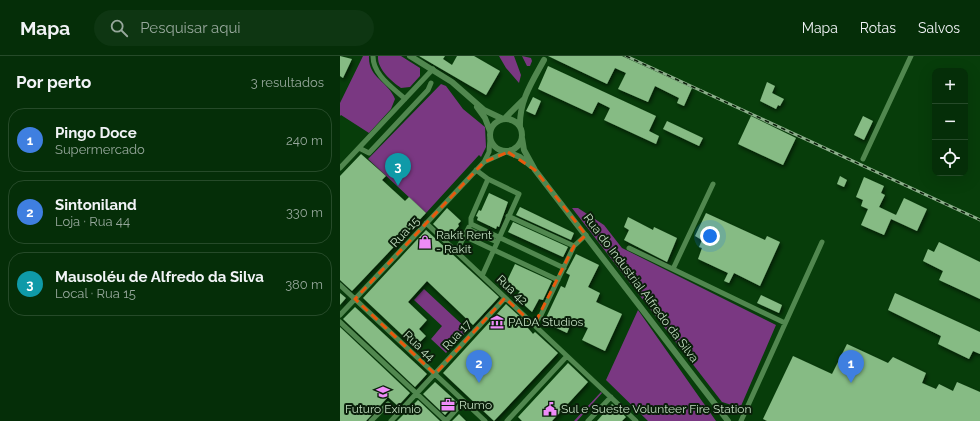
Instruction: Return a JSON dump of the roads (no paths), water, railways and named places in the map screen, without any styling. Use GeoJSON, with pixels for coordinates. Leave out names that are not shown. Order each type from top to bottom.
{"type":"FeatureCollection","features":[{"type":"Feature","properties":{"kind":"street"},"geometry":{"type":"LineString","coordinates":[[373,56],[374,65],[378,73],[405,99]]}},
{"type":"Feature","properties":{"kind":"street"},"geometry":{"type":"LineString","coordinates":[[410,56],[452,82],[475,104],[493,116],[513,120],[520,127]]}},
{"type":"Feature","properties":{"kind":"street"},"geometry":{"type":"LineString","coordinates":[[863,159],[911,56]]}},
{"type":"Feature","properties":{"kind":"street"},"geometry":{"type":"LineString","coordinates":[[475,104],[485,118],[490,131],[490,139],[494,147],[507,152],[517,148],[522,138],[520,127],[520,110],[523,100],[544,60]]}},
{"type":"Feature","properties":{"kind":"street"},"geometry":{"type":"LineString","coordinates":[[340,168],[433,70]]}},
{"type":"Feature","properties":{"kind":"street"},"geometry":{"type":"LineString","coordinates":[[359,148],[369,152],[428,90],[431,83]]}},
{"type":"Feature","properties":{"kind":"street"},"geometry":{"type":"LineString","coordinates":[[490,131],[495,123],[503,119],[523,100]]}},
{"type":"Feature","properties":{"kind":"street","name":"Rua do Industrial Alfredo da Silva"},"geometry":{"type":"LineString","coordinates":[[522,138],[527,156],[535,170],[586,234],[728,421]]}},
{"type":"Feature","properties":{"kind":"street","name":"Rua 15"},"geometry":{"type":"LineString","coordinates":[[484,162],[488,152],[490,139]]}},
{"type":"Feature","properties":{"kind":"street","name":"Rua do Industrial Alfredo da Silva"},"geometry":{"type":"LineString","coordinates":[[507,152],[520,157],[535,170]]}},
{"type":"Feature","properties":{"kind":"street","name":"Rua 15"},"geometry":{"type":"LineString","coordinates":[[340,314],[484,162],[507,152]]}},
{"type":"Feature","properties":{"kind":"street"},"geometry":{"type":"LineString","coordinates":[[476,170],[488,179],[518,194],[482,276]]}},
{"type":"Feature","properties":{"kind":"street"},"geometry":{"type":"LineString","coordinates":[[456,252],[469,226],[488,179]]}},
{"type":"Feature","properties":{"kind":"street"},"geometry":{"type":"LineString","coordinates":[[673,269],[713,184]]}},
{"type":"Feature","properties":{"kind":"street"},"geometry":{"type":"LineString","coordinates":[[508,216],[574,246]]}},
{"type":"Feature","properties":{"kind":"street","name":"Rua 42"},"geometry":{"type":"LineString","coordinates":[[426,223],[634,420]]}},
{"type":"Feature","properties":{"kind":"street"},"geometry":{"type":"LineString","coordinates":[[469,226],[564,268]]}},
{"type":"Feature","properties":{"kind":"street"},"geometry":{"type":"LineString","coordinates":[[534,325],[541,315],[574,246],[586,234]]}},
{"type":"Feature","properties":{"kind":"street"},"geometry":{"type":"LineString","coordinates":[[464,236],[558,280]]}},
{"type":"Feature","properties":{"kind":"street"},"geometry":{"type":"LineString","coordinates":[[741,421],[822,242]]}},
{"type":"Feature","properties":{"kind":"street"},"geometry":{"type":"LineString","coordinates":[[629,248],[785,323]]}},
{"type":"Feature","properties":{"kind":"street","name":"Rua 44"},"geometry":{"type":"LineString","coordinates":[[340,285],[485,421]]}},
{"type":"Feature","properties":{"kind":"street","name":"Rua 17"},"geometry":{"type":"LineString","coordinates":[[391,421],[505,298]]}},
{"type":"Feature","properties":{"kind":"street"},"geometry":{"type":"LineString","coordinates":[[340,322],[446,421],[464,401]]}},
{"type":"Feature","properties":{"kind":"street"},"geometry":{"type":"LineString","coordinates":[[507,421],[567,356]]}},
{"type":"Feature","properties":{"kind":"street"},"geometry":{"type":"LineString","coordinates":[[588,421],[611,397]]}},
{"type":"Feature","properties":{"kind":"street"},"geometry":{"type":"LineString","coordinates":[[371,421],[388,404],[398,413]]}},
{"type":"Feature","properties":{"kind":"railway"},"geometry":{"type":"LineString","coordinates":[[626,56],[980,220]]}},
{"type":"Feature","properties":{"kind":"place","name":"Mausoléu de Alfredo da Silva"},"geometry":{"type":"Point","coordinates":[398,186]}},
{"type":"Feature","properties":{"kind":"place","name":"Rakit Rent - Rakit"},"geometry":{"type":"Point","coordinates":[425,242]}},
{"type":"Feature","properties":{"kind":"place","name":"PADA Studios"},"geometry":{"type":"Point","coordinates":[497,322]}},
{"type":"Feature","properties":{"kind":"place","name":"Sintoniland"},"geometry":{"type":"Point","coordinates":[479,383]}},
{"type":"Feature","properties":{"kind":"place","name":"Pingo Doce"},"geometry":{"type":"Point","coordinates":[851,383]}},
{"type":"Feature","properties":{"kind":"place","name":"Futuro Exímio"},"geometry":{"type":"Point","coordinates":[383,392]}},
{"type":"Feature","properties":{"kind":"place","name":"Rumo"},"geometry":{"type":"Point","coordinates":[448,405]}},
{"type":"Feature","properties":{"kind":"place","name":"Sul e Sueste Volunteer Fire Station"},"geometry":{"type":"Point","coordinates":[550,409]}}]}
